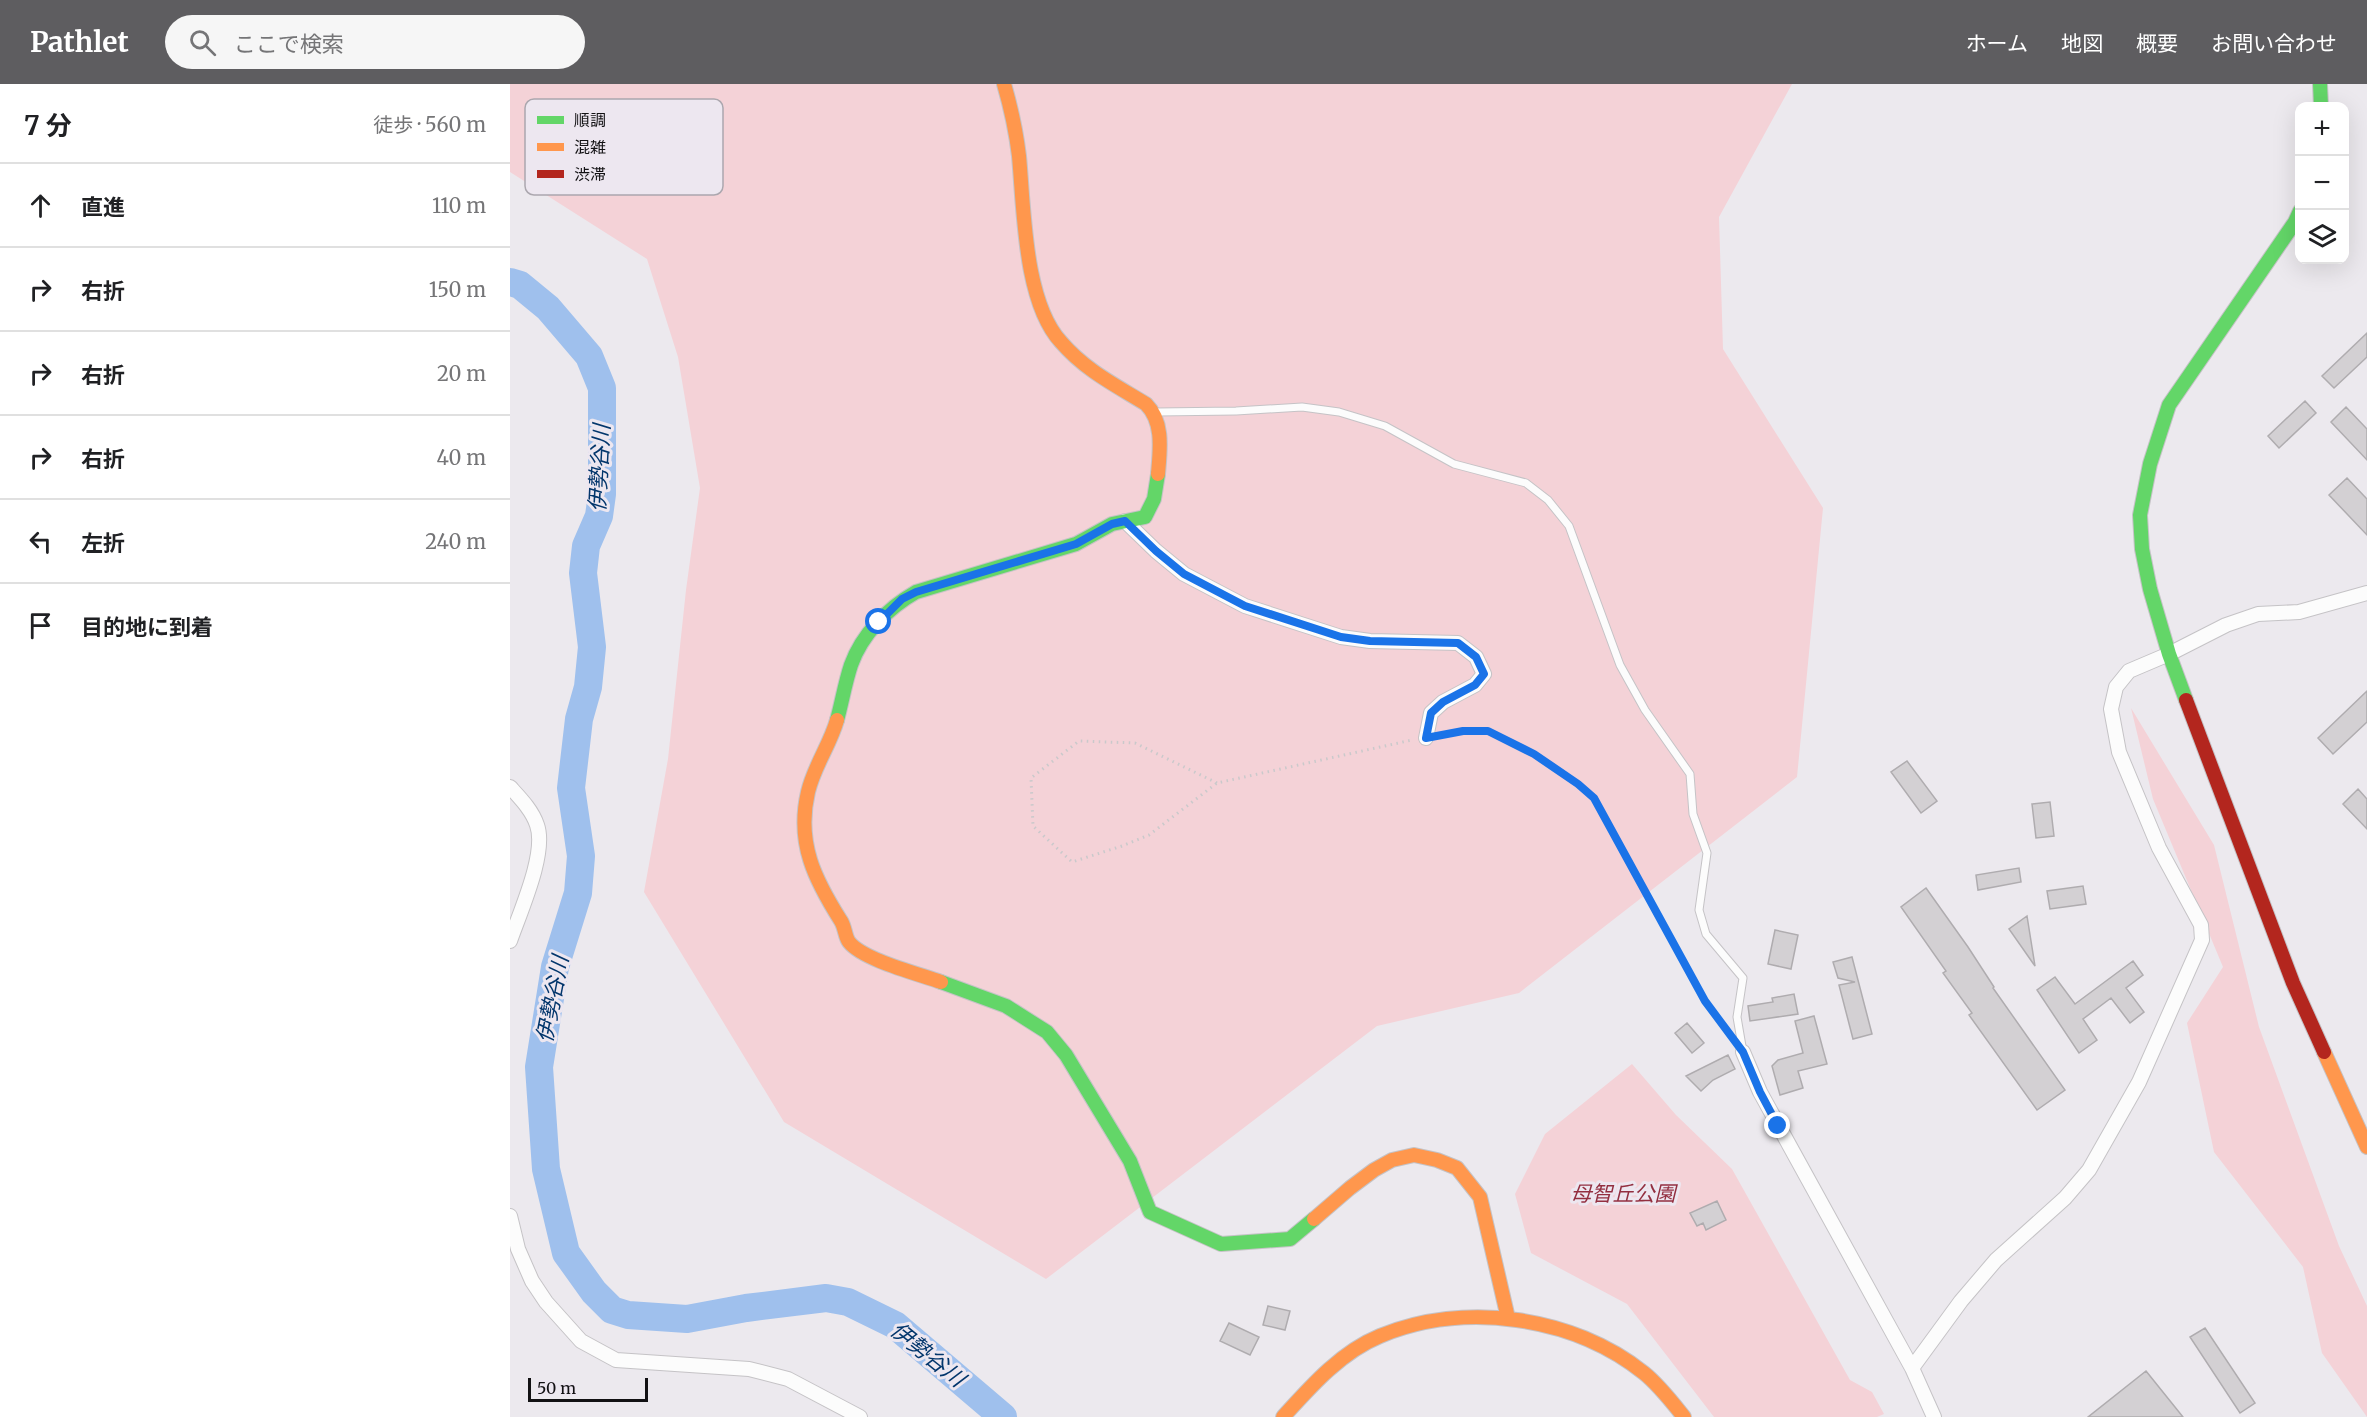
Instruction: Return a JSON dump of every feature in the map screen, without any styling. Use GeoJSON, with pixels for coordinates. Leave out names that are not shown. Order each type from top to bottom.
{"type":"FeatureCollection","features":[{"type":"Feature","properties":{"kind":"street"},"geometry":{"type":"LineString","coordinates":[[1004,84],[1008,94],[1016,140],[1027,241],[1036,291],[1047,324],[1066,349],[1083,366],[1146,404],[1155,412],[1158,423],[1158,477],[1153,504],[1145,517],[1112,524],[1076,544],[916,592],[902,599],[879,622],[856,654],[834,732],[813,774],[806,799],[803,824],[807,851],[828,902],[848,932],[848,941],[871,957],[1006,1006],[1047,1032],[1066,1055],[1130,1161],[1150,1212],[1221,1244],[1290,1239],[1350,1188],[1392,1160],[1414,1155],[1437,1160],[1457,1168],[1480,1197],[1508,1318]]}},
{"type":"Feature","properties":{"kind":"street"},"geometry":{"type":"LineString","coordinates":[[2320,84],[2321,102]]}},
{"type":"Feature","properties":{"kind":"street"},"geometry":{"type":"LineString","coordinates":[[2295,222],[2169,405],[2150,464],[2140,515],[2142,549],[2150,589],[2169,654],[2294,983],[2367,1147]]}},
{"type":"Feature","properties":{"kind":"street"},"geometry":{"type":"LineString","coordinates":[[1125,521],[1184,574],[1245,606],[1341,637],[1370,641],[1458,643],[1476,657],[1484,674],[1475,685],[1443,702],[1431,713],[1426,738]]}},
{"type":"Feature","properties":{"kind":"street"},"geometry":{"type":"LineString","coordinates":[[1912,1368],[1961,1301],[1996,1260],[2065,1198],[2090,1170],[2139,1082],[2202,940],[2201,925],[2159,848],[2130,784],[2119,752],[2110,709],[2121,678],[2129,671],[2226,625],[2258,614],[2299,612],[2367,593]]}},
{"type":"Feature","properties":{"kind":"street"},"geometry":{"type":"LineString","coordinates":[[510,787],[526,804],[537,825],[540,850],[510,941]]}},
{"type":"Feature","properties":{"kind":"street"},"geometry":{"type":"LineString","coordinates":[[1743,1052],[1764,1100],[1912,1368],[1934,1417]]}},
{"type":"Feature","properties":{"kind":"street"},"geometry":{"type":"LineString","coordinates":[[510,1216],[518,1249],[532,1281],[546,1302],[581,1341],[615,1360],[749,1369],[788,1379],[860,1417]]}},
{"type":"Feature","properties":{"kind":"street"},"geometry":{"type":"LineString","coordinates":[[1282,1417],[1329,1369],[1380,1336],[1420,1323],[1466,1317],[1508,1318],[1540,1324],[1606,1349],[1643,1373],[1684,1417]]}},
{"type":"Feature","properties":{"kind":"lane"},"geometry":{"type":"LineString","coordinates":[[1155,412],[1302,407],[1339,412],[1385,426],[1454,464],[1526,483],[1548,500],[1569,526],[1620,665],[1645,710],[1690,774],[1693,814],[1707,854],[1699,910],[1706,934],[1743,978],[1737,1017],[1743,1052]]}},
{"type":"Feature","properties":{"kind":"path"},"geometry":{"type":"LineString","coordinates":[[1216,783],[1135,743],[1079,741],[1031,778],[1033,826],[1072,862],[1149,835],[1216,783],[1426,738],[1463,731],[1488,731],[1534,754],[1578,784],[1594,798],[1705,1001],[1743,1052]]}},
{"type":"Feature","properties":{"kind":"green space"},"geometry":{"type":"Polygon","coordinates":[[[510,84],[1792,84],[1719,217],[1723,349],[1823,508],[1797,777],[1519,993],[1377,1026],[1046,1279],[784,1122],[644,892],[668,759],[686,590],[700,488],[678,357],[647,259],[546,195],[723,195],[723,99],[525,99],[525,182],[510,172],[510,84]]]}},
{"type":"Feature","properties":{"kind":"green space"},"geometry":{"type":"Polygon","coordinates":[[[2131,708],[2214,845],[2259,1027],[2339,1246],[2367,1306],[2367,1417],[2322,1353],[2303,1267],[2214,1152],[2187,1023],[2223,967],[2153,799],[2131,708]]]}},
{"type":"Feature","properties":{"kind":"green space","name":"母智丘公園"},"geometry":{"type":"Polygon","coordinates":[[[1632,1064],[1676,1115],[1732,1169],[1850,1380],[1872,1392],[1884,1414],[1877,1417],[1714,1417],[1627,1304],[1531,1253],[1515,1194],[1545,1134],[1632,1064]]]}},
{"type":"Feature","properties":{"kind":"building"},"geometry":{"type":"Polygon","coordinates":[[[2367,333],[2367,357],[2334,388],[2322,376],[2367,333]]]}},
{"type":"Feature","properties":{"kind":"building"},"geometry":{"type":"Polygon","coordinates":[[[2305,401],[2316,413],[2279,448],[2268,436],[2305,401]]]}},
{"type":"Feature","properties":{"kind":"building"},"geometry":{"type":"Polygon","coordinates":[[[2346,407],[2367,429],[2367,460],[2331,422],[2346,407]]]}},
{"type":"Feature","properties":{"kind":"building"},"geometry":{"type":"Polygon","coordinates":[[[2347,478],[2367,499],[2367,535],[2329,495],[2347,478]]]}},
{"type":"Feature","properties":{"kind":"building"},"geometry":{"type":"Polygon","coordinates":[[[2367,691],[2367,722],[2333,754],[2318,738],[2367,691]]]}},
{"type":"Feature","properties":{"kind":"building"},"geometry":{"type":"Polygon","coordinates":[[[1907,761],[1937,801],[1921,813],[1891,772],[1907,761]]]}},
{"type":"Feature","properties":{"kind":"building"},"geometry":{"type":"Polygon","coordinates":[[[2358,789],[2367,799],[2367,829],[2343,804],[2358,789]]]}},
{"type":"Feature","properties":{"kind":"building"},"geometry":{"type":"Polygon","coordinates":[[[2050,802],[2054,836],[2036,838],[2032,804],[2050,802]]]}},
{"type":"Feature","properties":{"kind":"building"},"geometry":{"type":"Polygon","coordinates":[[[2019,868],[2021,882],[1978,890],[1976,875],[2019,868]]]}},
{"type":"Feature","properties":{"kind":"building"},"geometry":{"type":"Polygon","coordinates":[[[2083,886],[2086,904],[2050,909],[2047,891],[2083,886]]]}},
{"type":"Feature","properties":{"kind":"building"},"geometry":{"type":"Polygon","coordinates":[[[1926,888],[2065,1090],[2037,1110],[1969,1015],[1972,1013],[1943,973],[1946,971],[1901,907],[1926,888]]]}},
{"type":"Feature","properties":{"kind":"building"},"geometry":{"type":"Polygon","coordinates":[[[2027,916],[2035,966],[2009,929],[2027,916]]]}},
{"type":"Feature","properties":{"kind":"building"},"geometry":{"type":"Polygon","coordinates":[[[1775,930],[1798,935],[1791,969],[1768,964],[1775,930]]]}},
{"type":"Feature","properties":{"kind":"building"},"geometry":{"type":"Polygon","coordinates":[[[1852,957],[1872,1034],[1853,1039],[1839,985],[1855,982],[1838,978],[1833,962],[1852,957]]]}},
{"type":"Feature","properties":{"kind":"building"},"geometry":{"type":"Polygon","coordinates":[[[2133,961],[2143,975],[2126,988],[2144,1012],[2130,1023],[2111,998],[2083,1019],[2097,1040],[2079,1053],[2037,990],[2055,977],[2075,1004],[2133,961]]]}},
{"type":"Feature","properties":{"kind":"building"},"geometry":{"type":"Polygon","coordinates":[[[1794,994],[1798,1014],[1750,1021],[1748,1006],[1773,1002],[1772,998],[1794,994]]]}},
{"type":"Feature","properties":{"kind":"building"},"geometry":{"type":"Polygon","coordinates":[[[1814,1016],[1827,1064],[1798,1071],[1803,1088],[1780,1095],[1772,1066],[1778,1060],[1803,1053],[1795,1021],[1814,1016]]]}},
{"type":"Feature","properties":{"kind":"building"},"geometry":{"type":"Polygon","coordinates":[[[1687,1023],[1704,1043],[1692,1053],[1675,1033],[1687,1023]]]}},
{"type":"Feature","properties":{"kind":"building"},"geometry":{"type":"Polygon","coordinates":[[[1728,1055],[1735,1069],[1713,1080],[1701,1091],[1686,1076],[1728,1055]]]}},
{"type":"Feature","properties":{"kind":"building"},"geometry":{"type":"Polygon","coordinates":[[[1717,1201],[1726,1220],[1706,1230],[1703,1223],[1697,1226],[1690,1213],[1717,1201]]]}},
{"type":"Feature","properties":{"kind":"building"},"geometry":{"type":"Polygon","coordinates":[[[1268,1306],[1290,1311],[1285,1330],[1263,1325],[1268,1306]]]}},
{"type":"Feature","properties":{"kind":"building"},"geometry":{"type":"Polygon","coordinates":[[[1229,1323],[1259,1337],[1250,1355],[1220,1341],[1229,1323]]]}},
{"type":"Feature","properties":{"kind":"building"},"geometry":{"type":"Polygon","coordinates":[[[2205,1328],[2255,1403],[2240,1413],[2190,1337],[2205,1328]]]}},
{"type":"Feature","properties":{"kind":"building"},"geometry":{"type":"Polygon","coordinates":[[[2146,1371],[2183,1417],[2088,1417],[2146,1371]]]}},
{"type":"Feature","properties":{"kind":"waterway","name":"伊勢谷川"},"geometry":{"type":"LineString","coordinates":[[510,282],[520,285],[548,308],[589,356],[602,388],[602,494],[599,516],[586,546],[583,573],[592,647],[588,687],[579,719],[571,788],[581,856],[578,893],[555,967],[539,1067],[546,1169],[566,1253],[594,1292],[612,1310],[628,1315],[687,1319],[746,1308],[826,1298],[848,1302],[895,1325],[1003,1417]]}},
{"type":"Feature","properties":{"kind":"traffic: fast"},"geometry":{"type":"LineString","coordinates":[[2320,84],[2321,102]]}},
{"type":"Feature","properties":{"kind":"traffic: fast"},"geometry":{"type":"LineString","coordinates":[[2186,700],[2169,654],[2150,589],[2142,549],[2140,515],[2150,464],[2169,405],[2295,222]]}},
{"type":"Feature","properties":{"kind":"traffic: fast"},"geometry":{"type":"LineString","coordinates":[[837,720],[849,672],[862,643],[877,623],[906,598],[916,592],[1076,544],[1112,524],[1145,517],[1154,499],[1158,474]]}},
{"type":"Feature","properties":{"kind":"traffic: fast"},"geometry":{"type":"LineString","coordinates":[[941,982],[1006,1006],[1047,1032],[1066,1055],[1130,1161],[1150,1212],[1221,1244],[1290,1239],[1314,1219]]}},
{"type":"Feature","properties":{"kind":"traffic: slow"},"geometry":{"type":"LineString","coordinates":[[1004,84],[1019,156],[1028,254],[1040,304],[1049,325],[1070,352],[1101,376],[1146,404],[1152,411],[1160,437],[1158,474]]}},
{"type":"Feature","properties":{"kind":"traffic: slow"},"geometry":{"type":"LineString","coordinates":[[837,720],[811,782],[805,811],[806,844],[816,876],[842,923],[849,942],[856,949],[906,971],[941,982]]}},
{"type":"Feature","properties":{"kind":"traffic: slow"},"geometry":{"type":"LineString","coordinates":[[2324,1052],[2367,1147]]}},
{"type":"Feature","properties":{"kind":"traffic: slow"},"geometry":{"type":"LineString","coordinates":[[1314,1219],[1350,1188],[1392,1160],[1414,1155],[1437,1160],[1457,1168],[1480,1197],[1508,1318]]}},
{"type":"Feature","properties":{"kind":"traffic: slow"},"geometry":{"type":"LineString","coordinates":[[1283,1417],[1327,1371],[1366,1343],[1413,1325],[1447,1319],[1482,1317],[1517,1320],[1551,1327],[1585,1338],[1616,1354],[1644,1373],[1684,1417]]}},
{"type":"Feature","properties":{"kind":"traffic: jam"},"geometry":{"type":"LineString","coordinates":[[2186,700],[2293,983],[2324,1052]]}},
{"type":"Feature","properties":{"kind":"route"},"geometry":{"type":"LineString","coordinates":[[879,622],[902,599],[916,592],[1076,544],[1112,524],[1125,521],[1184,574],[1245,606],[1341,637],[1370,641],[1458,643],[1476,657],[1484,674],[1475,685],[1443,702],[1431,713],[1426,738],[1463,731],[1488,731],[1534,754],[1578,784],[1594,798],[1705,1001],[1743,1052],[1778,1126]]}}]}
